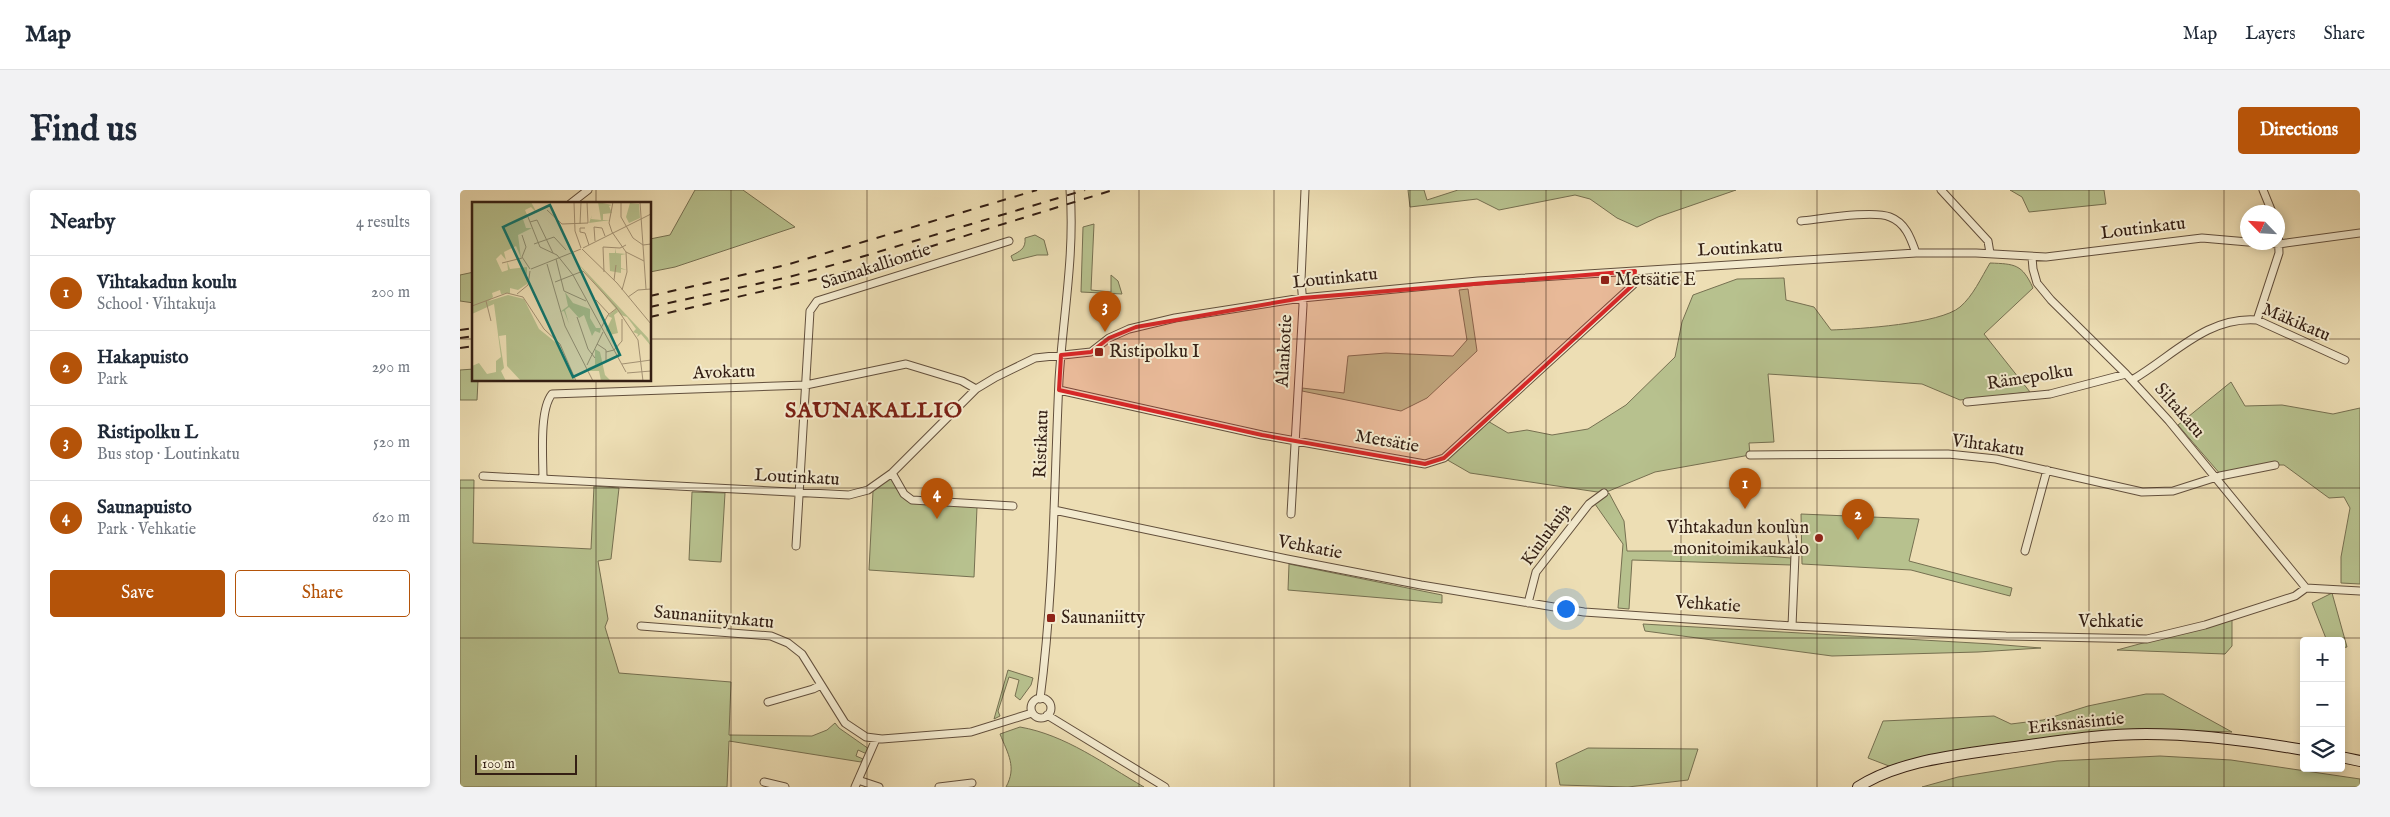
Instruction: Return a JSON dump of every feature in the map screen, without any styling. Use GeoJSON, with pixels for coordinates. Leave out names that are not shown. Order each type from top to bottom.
{"type":"FeatureCollection","features":[{"type":"Feature","properties":{"kind":"street"},"geometry":{"type":"LineString","coordinates":[[573,202],[588,190]]}},
{"type":"Feature","properties":{"kind":"street","name":"Ristikatu"},"geometry":{"type":"LineString","coordinates":[[1040,698],[1049,610],[1061,354],[1069,268],[1070,190]]}},
{"type":"Feature","properties":{"kind":"street","name":"Alankotie"},"geometry":{"type":"LineString","coordinates":[[1291,514],[1296,441],[1305,190]]}},
{"type":"Feature","properties":{"kind":"street"},"geometry":{"type":"LineString","coordinates":[[1941,190],[1988,241],[1990,253]]}},
{"type":"Feature","properties":{"kind":"street"},"geometry":{"type":"LineString","coordinates":[[2263,190],[2269,205]]}},
{"type":"Feature","properties":{"kind":"street"},"geometry":{"type":"LineString","coordinates":[[1801,221],[1866,216],[1891,217],[1903,226],[1911,238],[1916,254]]}},
{"type":"Feature","properties":{"kind":"street","name":"Loutinkatu"},"geometry":{"type":"LineString","coordinates":[[2285,243],[2360,233]]}},
{"type":"Feature","properties":{"kind":"street","name":"Loutinkatu"},"geometry":{"type":"LineString","coordinates":[[483,476],[849,496],[868,490],[892,473],[976,389],[1017,366],[1035,358],[1061,354],[1083,355],[1091,352],[1109,338],[1136,327],[1230,308],[1302,298],[1478,281],[1635,270],[1916,254],[1990,253],[2032,257],[2202,238],[2240,241]]}},
{"type":"Feature","properties":{"kind":"street","name":"Saunakalliontie"},"geometry":{"type":"LineString","coordinates":[[796,546],[810,311],[818,301],[1010,241]]}},
{"type":"Feature","properties":{"kind":"street"},"geometry":{"type":"LineString","coordinates":[[2258,320],[2279,250]]}},
{"type":"Feature","properties":{"kind":"street","name":"Siltakatu"},"geometry":{"type":"LineString","coordinates":[[2032,257],[2032,268],[2037,283],[2051,300],[2129,377],[2217,477],[2306,588]]}},
{"type":"Feature","properties":{"kind":"street","name":"Metsätie"},"geometry":{"type":"LineString","coordinates":[[1059,390],[1296,441],[1425,464],[1444,458],[1633,285],[1635,270]]}},
{"type":"Feature","properties":{"kind":"street","name":"Mäkikatu"},"geometry":{"type":"LineString","coordinates":[[2129,377],[2213,326],[2242,319],[2258,320],[2346,360]]}},
{"type":"Feature","properties":{"kind":"street","name":"Avokatu"},"geometry":{"type":"LineString","coordinates":[[543,479],[544,420],[547,399],[552,394],[806,385],[906,364],[962,381],[976,389]]}},
{"type":"Feature","properties":{"kind":"street","name":"Rämepolku"},"geometry":{"type":"LineString","coordinates":[[1967,402],[2050,394],[2129,377]]}},
{"type":"Feature","properties":{"kind":"street","name":"Vihtakatu"},"geometry":{"type":"LineString","coordinates":[[1750,455],[1948,454],[1996,459],[2142,492],[2173,491],[2217,477],[2275,465]]}},
{"type":"Feature","properties":{"kind":"street"},"geometry":{"type":"LineString","coordinates":[[2025,551],[2047,470]]}},
{"type":"Feature","properties":{"kind":"street"},"geometry":{"type":"LineString","coordinates":[[892,473],[904,494],[912,500],[1012,506]]}},
{"type":"Feature","properties":{"kind":"street","name":"Kiulukuja"},"geometry":{"type":"LineString","coordinates":[[1528,603],[1536,572],[1590,504],[1604,493]]}},
{"type":"Feature","properties":{"kind":"street","name":"Vehkatie"},"geometry":{"type":"LineString","coordinates":[[1054,510],[1287,559],[1584,612],[1792,626],[2015,636],[2147,639],[2205,625],[2268,605],[2295,596],[2306,588]]}},
{"type":"Feature","properties":{"kind":"street"},"geometry":{"type":"LineString","coordinates":[[1790,523],[1795,555],[1792,626]]}},
{"type":"Feature","properties":{"kind":"street"},"geometry":{"type":"LineString","coordinates":[[2306,588],[2360,591]]}},
{"type":"Feature","properties":{"kind":"street","name":"Saunaniitynkatu"},"geometry":{"type":"LineString","coordinates":[[641,626],[770,636],[782,640],[802,654],[845,723],[858,733],[876,740],[971,732],[1032,713]]}},
{"type":"Feature","properties":{"kind":"street"},"geometry":{"type":"LineString","coordinates":[[768,702],[821,685]]}},
{"type":"Feature","properties":{"kind":"street"},"geometry":{"type":"LineString","coordinates":[[1047,716],[1050,705],[1046,700],[1040,698],[1033,702],[1032,713],[1038,718],[1047,716],[1166,787]]}},
{"type":"Feature","properties":{"kind":"street","name":"Eriksnäsintie"},"geometry":{"type":"LineString","coordinates":[[1858,787],[1867,781],[1908,766],[1952,756],[2091,738],[2145,734],[2209,737],[2245,740],[2300,749]]}},
{"type":"Feature","properties":{"kind":"street"},"geometry":{"type":"LineString","coordinates":[[876,740],[856,784],[880,787]]}},
{"type":"Feature","properties":{"kind":"street"},"geometry":{"type":"LineString","coordinates":[[2345,758],[2360,761]]}},
{"type":"Feature","properties":{"kind":"street"},"geometry":{"type":"LineString","coordinates":[[764,782],[785,787]]}},
{"type":"Feature","properties":{"kind":"street"},"geometry":{"type":"LineString","coordinates":[[939,787],[972,783]]}},
{"type":"Feature","properties":{"kind":"highlighted area"},"geometry":{"type":"Polygon","coordinates":[[[1635,271],[1633,285],[1444,458],[1425,464],[1262,435],[1059,390],[1061,355],[1091,352],[1109,338],[1136,327],[1302,298],[1635,271]]]}},
{"type":"Feature","properties":{"kind":"green space"},"geometry":{"type":"Polygon","coordinates":[[[695,190],[743,190],[795,227],[675,267],[651,272],[651,239],[670,235],[695,190]]]}},
{"type":"Feature","properties":{"kind":"green space"},"geometry":{"type":"Polygon","coordinates":[[[1408,190],[1424,190],[1427,200],[1458,190],[1736,190],[1658,217],[1637,227],[1617,218],[1590,199],[1575,195],[1499,210],[1477,199],[1410,207],[1408,190]]]}},
{"type":"Feature","properties":{"kind":"green space"},"geometry":{"type":"Polygon","coordinates":[[[2010,190],[2104,190],[2106,204],[2029,212],[2022,197],[2010,190]]]}},
{"type":"Feature","properties":{"kind":"green space"},"geometry":{"type":"Polygon","coordinates":[[[1094,224],[1091,290],[1111,292],[1111,275],[1118,281],[1122,294],[1081,292],[1083,227],[1094,224]]]}},
{"type":"Feature","properties":{"kind":"green space"},"geometry":{"type":"Polygon","coordinates":[[[1035,235],[1044,240],[1048,255],[1037,255],[1013,261],[1011,256],[1020,251],[1025,238],[1035,235]]]}},
{"type":"Feature","properties":{"kind":"green space"},"geometry":{"type":"Polygon","coordinates":[[[1990,263],[2017,267],[2025,274],[2033,288],[1984,334],[2030,392],[1960,400],[1922,384],[1768,374],[1774,442],[1749,443],[1750,455],[1655,472],[1604,493],[1470,473],[1444,458],[1486,420],[1508,433],[1527,430],[1552,435],[1588,429],[1626,405],[1675,357],[1682,322],[1693,295],[1737,279],[1784,278],[1786,300],[1814,307],[1831,330],[1879,327],[1935,318],[1950,313],[1969,298],[1990,263]]]}},
{"type":"Feature","properties":{"kind":"green space"},"geometry":{"type":"Polygon","coordinates":[[[472,272],[472,303],[460,301],[460,275],[472,272]]]}},
{"type":"Feature","properties":{"kind":"green space"},"geometry":{"type":"Polygon","coordinates":[[[1468,289],[1477,351],[1427,398],[1401,411],[1302,391],[1302,388],[1344,393],[1348,356],[1386,353],[1453,356],[1467,340],[1459,290],[1468,289]]]}},
{"type":"Feature","properties":{"kind":"green space"},"geometry":{"type":"Polygon","coordinates":[[[472,369],[472,381],[478,381],[477,400],[460,400],[460,370],[472,369]]]}},
{"type":"Feature","properties":{"kind":"green space"},"geometry":{"type":"Polygon","coordinates":[[[2231,382],[2245,406],[2282,405],[2333,414],[2360,408],[2360,584],[2341,583],[2341,557],[2350,508],[2344,497],[2329,498],[2284,465],[2221,475],[2178,425],[2231,382]]]}},
{"type":"Feature","properties":{"kind":"green space"},"geometry":{"type":"Polygon","coordinates":[[[891,477],[901,496],[907,501],[977,507],[974,577],[869,570],[873,491],[891,477]]]}},
{"type":"Feature","properties":{"kind":"green space"},"geometry":{"type":"Polygon","coordinates":[[[460,480],[474,480],[473,543],[591,549],[594,486],[619,488],[611,559],[598,561],[608,619],[605,627],[619,673],[731,682],[729,735],[812,736],[827,730],[835,723],[839,728],[869,749],[867,754],[858,750],[856,756],[863,759],[861,762],[729,741],[727,787],[460,787],[460,480]]]}},
{"type":"Feature","properties":{"kind":"green space"},"geometry":{"type":"Polygon","coordinates":[[[692,492],[725,493],[721,562],[689,560],[692,492]]]}},
{"type":"Feature","properties":{"kind":"green space"},"geometry":{"type":"Polygon","coordinates":[[[1609,493],[1624,521],[1627,551],[1703,551],[1791,558],[1791,565],[1632,560],[1629,609],[1618,608],[1623,544],[1595,504],[1609,493]]]}},
{"type":"Feature","properties":{"kind":"green space"},"geometry":{"type":"Polygon","coordinates":[[[1801,514],[1919,519],[1909,561],[2012,588],[2010,596],[1911,570],[1802,564],[1801,514]]]}},
{"type":"Feature","properties":{"kind":"green space"},"geometry":{"type":"Polygon","coordinates":[[[1289,564],[1442,595],[1442,603],[1288,590],[1289,564]]]}},
{"type":"Feature","properties":{"kind":"green space"},"geometry":{"type":"Polygon","coordinates":[[[2332,593],[2344,637],[2325,637],[2312,603],[2332,593]]]}},
{"type":"Feature","properties":{"kind":"green space"},"geometry":{"type":"Polygon","coordinates":[[[2232,619],[2232,646],[2225,654],[2117,650],[2232,619]]]}},
{"type":"Feature","properties":{"kind":"green space"},"geometry":{"type":"Polygon","coordinates":[[[1643,624],[2041,648],[1978,652],[1832,656],[1645,631],[1643,624]]]}},
{"type":"Feature","properties":{"kind":"green space"},"geometry":{"type":"Polygon","coordinates":[[[1008,670],[1033,678],[1031,685],[1020,700],[1015,696],[1019,680],[1009,677],[998,711],[1000,716],[994,719],[1008,670]]]}},
{"type":"Feature","properties":{"kind":"green space"},"geometry":{"type":"Polygon","coordinates":[[[2146,694],[2163,694],[2232,732],[2139,729],[2074,735],[1951,752],[1889,766],[1868,758],[1883,721],[1994,716],[2011,724],[2043,720],[2088,706],[2146,694]]]}},
{"type":"Feature","properties":{"kind":"green space"},"geometry":{"type":"Polygon","coordinates":[[[1020,727],[1069,743],[1144,787],[1006,787],[1011,767],[1000,734],[1020,727]]]}},
{"type":"Feature","properties":{"kind":"green space"},"geometry":{"type":"Polygon","coordinates":[[[1588,748],[1698,749],[1688,780],[1628,787],[1560,785],[1556,763],[1588,748]]]}},
{"type":"Feature","properties":{"kind":"green space"},"geometry":{"type":"Polygon","coordinates":[[[2160,756],[2231,760],[2300,770],[2300,772],[2360,779],[2360,787],[1922,787],[1958,777],[2057,761],[2160,756]]]}},
{"type":"Feature","properties":{"kind":"railway"},"geometry":{"type":"LineString","coordinates":[[651,296],[786,265],[1037,190]]}},
{"type":"Feature","properties":{"kind":"railway"},"geometry":{"type":"LineString","coordinates":[[651,307],[789,277],[1085,190]]}},
{"type":"Feature","properties":{"kind":"railway"},"geometry":{"type":"LineString","coordinates":[[651,317],[855,270],[1113,190]]}},
{"type":"Feature","properties":{"kind":"railway"},"geometry":{"type":"LineString","coordinates":[[460,330],[472,328]]}},
{"type":"Feature","properties":{"kind":"railway"},"geometry":{"type":"LineString","coordinates":[[460,338],[472,336]]}},
{"type":"Feature","properties":{"kind":"railway"},"geometry":{"type":"LineString","coordinates":[[460,348],[472,346]]}},
{"type":"Feature","properties":{"kind":"place","name":"Metsätie E"},"geometry":{"type":"Point","coordinates":[1605,280]}},
{"type":"Feature","properties":{"kind":"place","name":"Ristipolku L"},"geometry":{"type":"Point","coordinates":[1105,332]}},
{"type":"Feature","properties":{"kind":"place","name":"Ristipolku I"},"geometry":{"type":"Point","coordinates":[1099,352]}},
{"type":"Feature","properties":{"kind":"place","name":"Vihtakadun koulu"},"geometry":{"type":"Point","coordinates":[1745,509]}},
{"type":"Feature","properties":{"kind":"place","name":"Saunapuisto"},"geometry":{"type":"Point","coordinates":[937,519]}},
{"type":"Feature","properties":{"kind":"place","name":"Vihtakadun koulun monitoimikaukalo"},"geometry":{"type":"Point","coordinates":[1819,538]}},
{"type":"Feature","properties":{"kind":"place","name":"Hakapuisto"},"geometry":{"type":"Point","coordinates":[1858,540]}},
{"type":"Feature","properties":{"kind":"place","name":"Saunaniitty"},"geometry":{"type":"Point","coordinates":[1051,618]}},
{"type":"Feature","properties":{"kind":"district","name":"SAUNAKALLIO"},"geometry":{"type":"Point","coordinates":[874,411]}}]}
